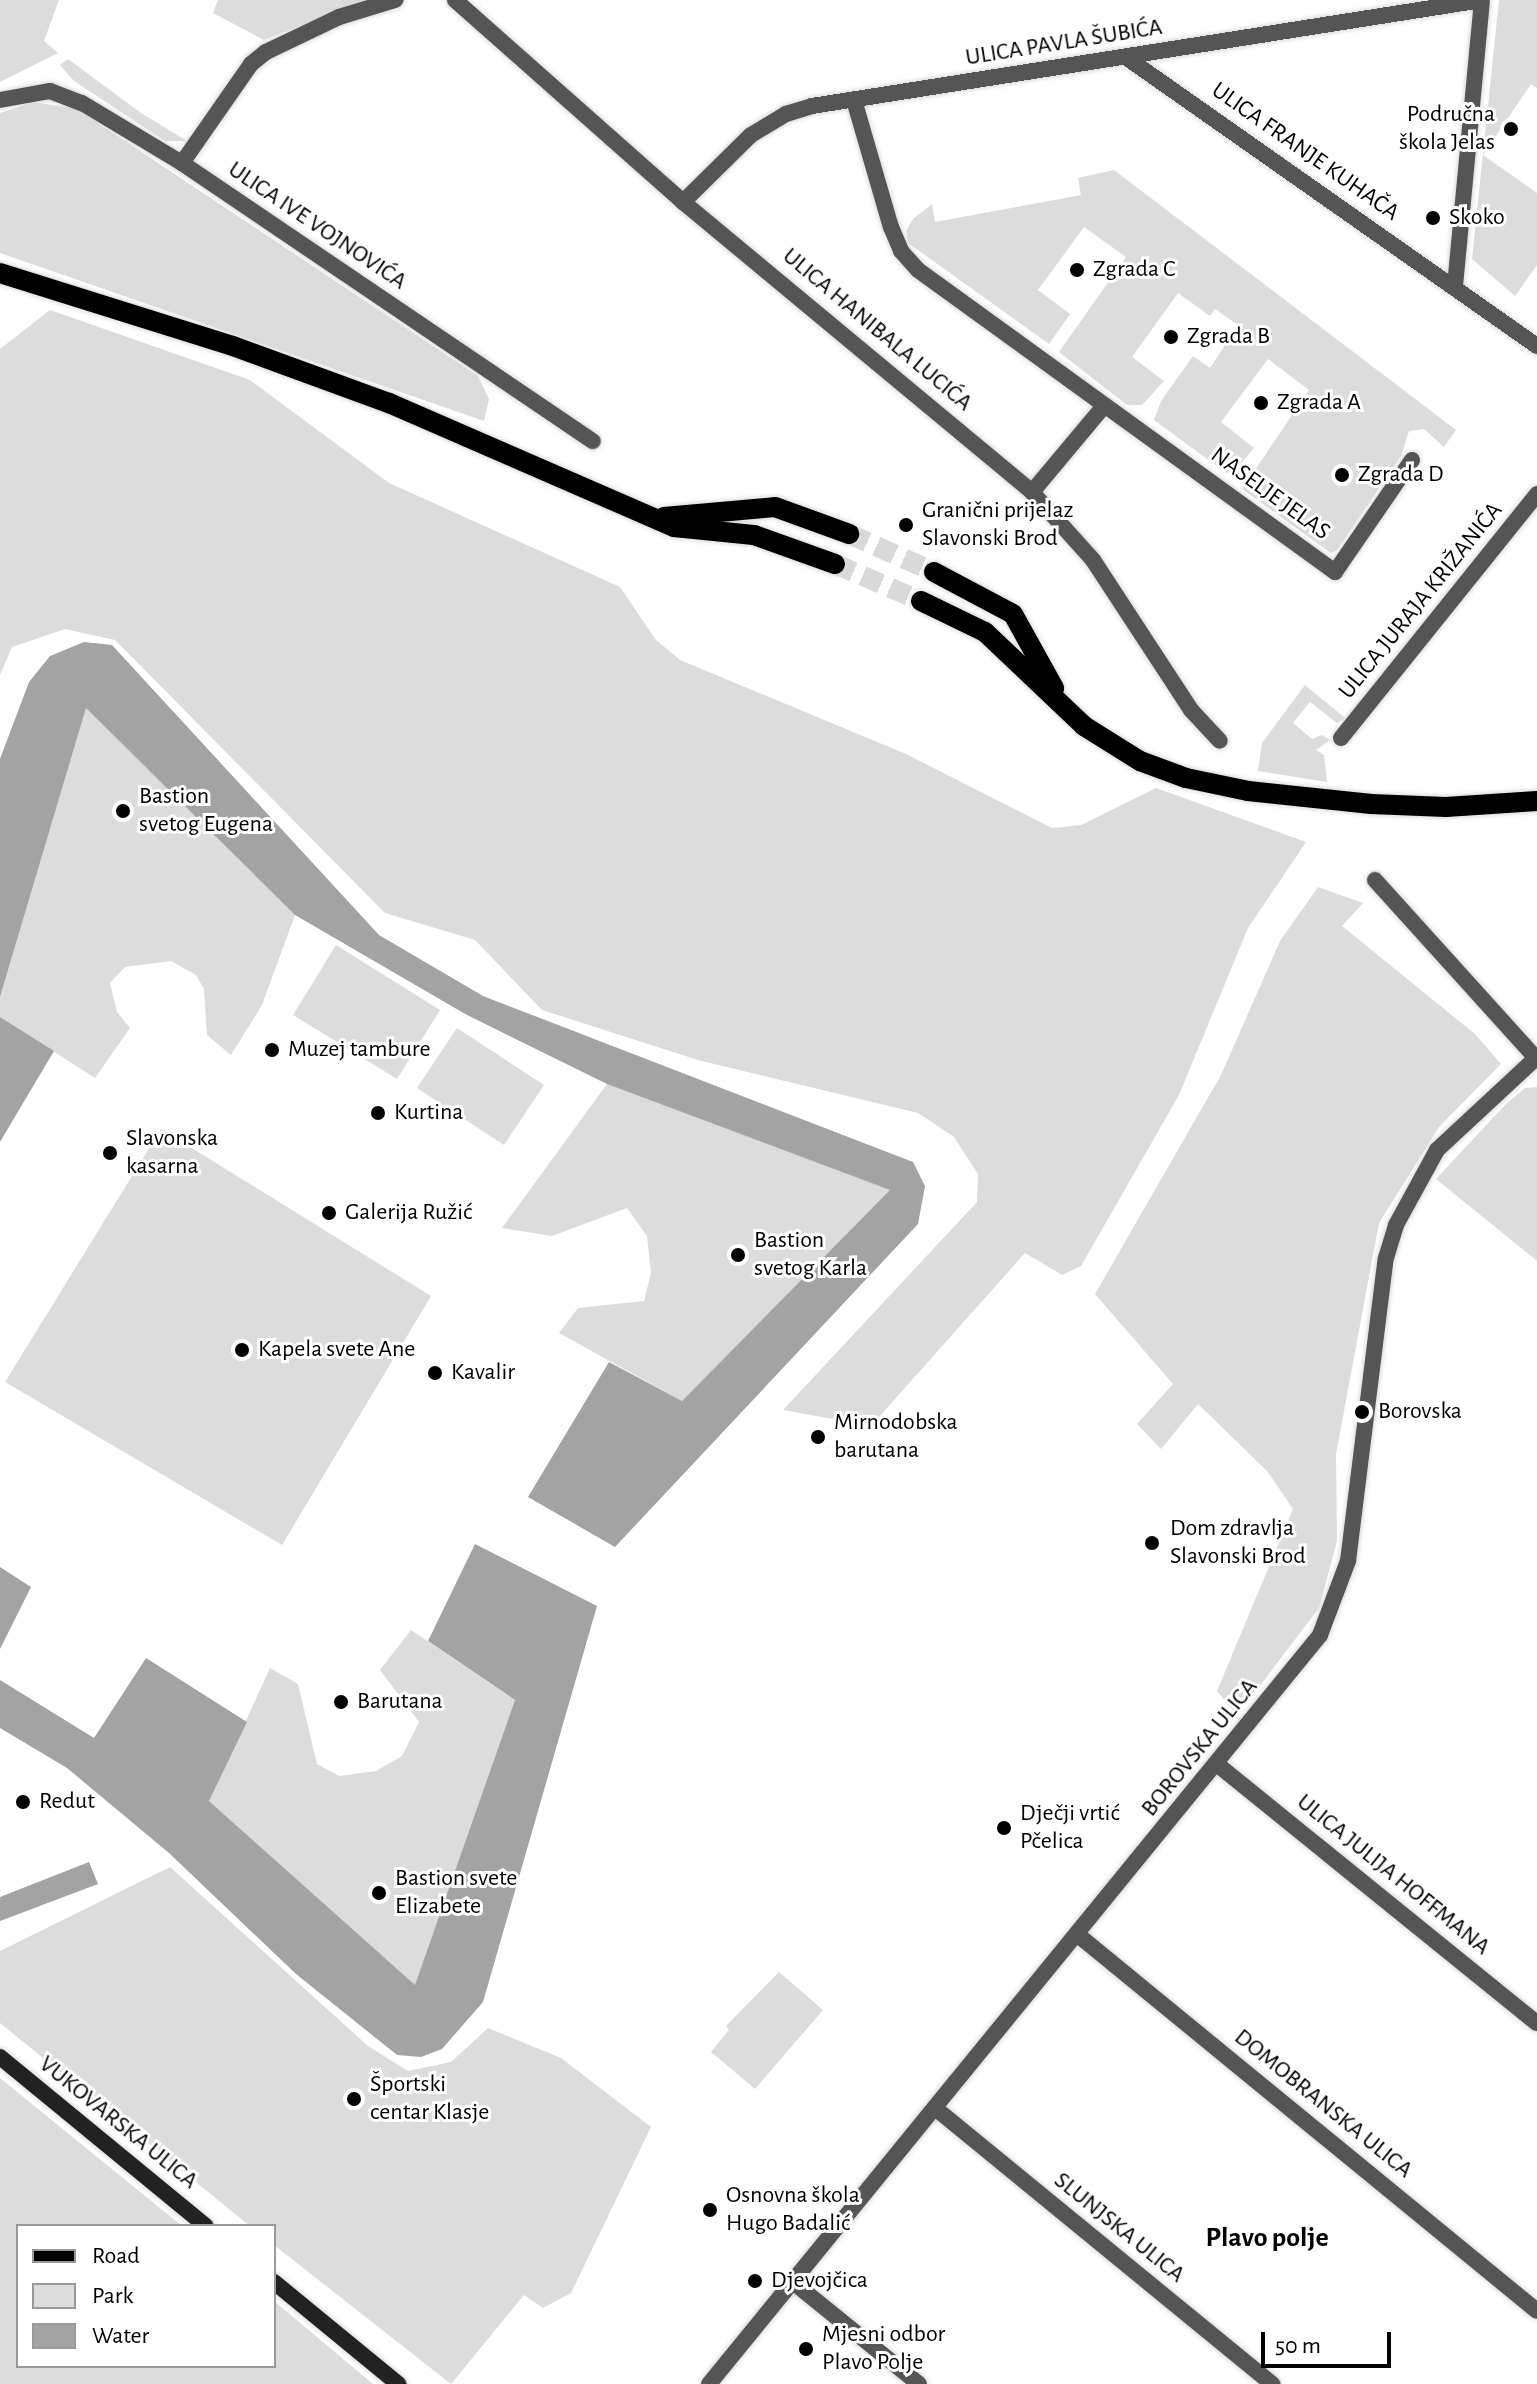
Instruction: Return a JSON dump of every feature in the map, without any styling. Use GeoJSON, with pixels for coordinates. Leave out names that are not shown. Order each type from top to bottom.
{"type":"FeatureCollection","features":[{"type":"Feature","properties":{"kind":"main road"},"geometry":{"type":"LineString","coordinates":[[0,273],[351,389],[681,529],[770,539],[835,564]]}},
{"type":"Feature","properties":{"kind":"main road"},"geometry":{"type":"LineString","coordinates":[[645,514],[679,517],[775,507],[849,534]]}},
{"type":"Feature","properties":{"kind":"main road"},"geometry":{"type":"LineString","coordinates":[[934,572],[1013,614],[1066,709]]}},
{"type":"Feature","properties":{"kind":"main road"},"geometry":{"type":"LineString","coordinates":[[921,601],[985,632],[1066,709],[1140,761],[1215,786],[1371,804],[1446,807],[1537,801]]}},
{"type":"Feature","properties":{"kind":"main road","name":"VUKOVARSKA ULICA"},"geometry":{"type":"LineString","coordinates":[[0,2057],[204,2224]]}},
{"type":"Feature","properties":{"kind":"main road"},"geometry":{"type":"LineString","coordinates":[[276,2284],[398,2384]]}},
{"type":"Feature","properties":{"kind":"street"},"geometry":{"type":"LineString","coordinates":[[182,163],[251,64],[266,52],[339,17],[395,0]]}},
{"type":"Feature","properties":{"kind":"street","name":"ULICA HANIBALA LUCIĆA"},"geometry":{"type":"LineString","coordinates":[[455,0],[683,202],[1032,492],[1093,560],[1191,710],[1220,741]]}},
{"type":"Feature","properties":{"kind":"street"},"geometry":{"type":"LineString","coordinates":[[1455,286],[1482,2]]}},
{"type":"Feature","properties":{"kind":"street","name":"ULICA PAVLA ŠUBIĆA"},"geometry":{"type":"LineString","coordinates":[[683,202],[751,135],[786,114],[854,100],[1482,2]]}},
{"type":"Feature","properties":{"kind":"street","name":"ULICA FRANJE KUHAČA"},"geometry":{"type":"LineString","coordinates":[[1127,58],[1537,346]]}},
{"type":"Feature","properties":{"kind":"street","name":"ULICA IVE VOJNOVIĆA"},"geometry":{"type":"LineString","coordinates":[[0,100],[50,91],[82,103],[182,163],[593,441]]}},
{"type":"Feature","properties":{"kind":"street","name":"NASELJE JELAS"},"geometry":{"type":"LineString","coordinates":[[854,100],[901,251],[918,270],[1335,572],[1412,460]]}},
{"type":"Feature","properties":{"kind":"street"},"geometry":{"type":"LineString","coordinates":[[1032,492],[1104,406]]}},
{"type":"Feature","properties":{"kind":"street","name":"ULICA JURAJA KRIŽANIĆA"},"geometry":{"type":"LineString","coordinates":[[1341,738],[1537,494]]}},
{"type":"Feature","properties":{"kind":"street"},"geometry":{"type":"LineString","coordinates":[[1375,880],[1536,1058]]}},
{"type":"Feature","properties":{"kind":"street","name":"BOROVSKA ULICA"},"geometry":{"type":"LineString","coordinates":[[709,2384],[1218,1765],[1315,1641],[1340,1589],[1348,1561],[1386,1258],[1408,1194],[1437,1150],[1536,1058]]}},
{"type":"Feature","properties":{"kind":"street","name":"ULICA JULIJA HOFFMANA"},"geometry":{"type":"LineString","coordinates":[[1218,1765],[1537,2023]]}},
{"type":"Feature","properties":{"kind":"street","name":"DOMOBRANSKA ULICA"},"geometry":{"type":"LineString","coordinates":[[1078,1935],[1537,2311]]}},
{"type":"Feature","properties":{"kind":"street","name":"SLUNJSKA ULICA"},"geometry":{"type":"LineString","coordinates":[[935,2108],[1272,2384]]}},
{"type":"Feature","properties":{"kind":"street"},"geometry":{"type":"LineString","coordinates":[[793,2282],[919,2384]]}},
{"type":"Feature","properties":{"kind":"green space"},"geometry":{"type":"Polygon","coordinates":[[[0,0],[59,0],[44,41],[58,53],[0,82],[0,0]]]}},
{"type":"Feature","properties":{"kind":"green space"},"geometry":{"type":"Polygon","coordinates":[[[218,0],[367,0],[264,40],[213,13],[218,0]]]}},
{"type":"Feature","properties":{"kind":"green space","name":"Područna škola Jelas"},"geometry":{"type":"Polygon","coordinates":[[[1499,0],[1537,0],[1537,88],[1531,84],[1483,155],[1537,193],[1537,265],[1515,296],[1472,259],[1499,0]]]}},
{"type":"Feature","properties":{"kind":"green space"},"geometry":{"type":"Polygon","coordinates":[[[68,59],[141,113],[187,141],[165,141],[74,81],[60,65],[68,59]]]}},
{"type":"Feature","properties":{"kind":"green space"},"geometry":{"type":"Polygon","coordinates":[[[33,102],[77,109],[478,376],[489,399],[484,421],[0,253],[0,113],[33,102]]]}},
{"type":"Feature","properties":{"kind":"green space"},"geometry":{"type":"Polygon","coordinates":[[[1114,170],[1456,430],[1444,447],[1424,429],[1409,431],[1401,456],[1337,550],[1331,553],[1242,489],[1309,390],[1268,359],[1221,422],[1254,448],[1235,471],[1226,473],[1154,420],[1161,401],[1193,356],[1210,368],[1238,325],[1215,309],[1210,316],[1178,293],[1132,357],[1164,381],[1142,405],[1127,405],[1059,352],[1126,257],[1084,227],[1038,290],[1070,314],[1049,344],[908,243],[906,231],[913,219],[932,204],[935,222],[1081,195],[1078,178],[1114,170]]]}},
{"type":"Feature","properties":{"kind":"green space"},"geometry":{"type":"Polygon","coordinates":[[[50,310],[250,380],[389,483],[620,587],[656,640],[680,660],[906,754],[1052,828],[1081,825],[1156,788],[1306,842],[1248,928],[1179,1095],[1081,1266],[1062,1275],[1025,1253],[871,1426],[783,1410],[977,1202],[978,1174],[954,1137],[918,1113],[698,1060],[542,1010],[475,940],[385,913],[115,640],[65,629],[12,647],[0,675],[0,349],[50,310]]]}},
{"type":"Feature","properties":{"kind":"green space"},"geometry":{"type":"Polygon","coordinates":[[[1305,685],[1345,718],[1337,723],[1310,702],[1293,723],[1312,739],[1322,735],[1330,740],[1316,750],[1324,755],[1327,782],[1258,771],[1262,743],[1305,685]]]}},
{"type":"Feature","properties":{"kind":"green space","name":"Bastion svetog Eugena"},"geometry":{"type":"Polygon","coordinates":[[[86,707],[295,915],[262,1005],[231,1055],[207,1035],[204,989],[196,975],[171,961],[125,967],[110,983],[117,1012],[130,1028],[95,1078],[0,1017],[0,997],[86,707]]]}},
{"type":"Feature","properties":{"kind":"green space"},"geometry":{"type":"Polygon","coordinates":[[[1318,887],[1363,903],[1342,926],[1475,1034],[1501,1064],[1439,1127],[1379,1223],[1336,1454],[1337,1541],[1319,1608],[1259,1687],[1233,1711],[1217,1691],[1293,1509],[1268,1472],[1198,1404],[1161,1449],[1137,1424],[1173,1384],[1095,1294],[1221,1075],[1280,941],[1318,887]]]}},
{"type":"Feature","properties":{"kind":"green space"},"geometry":{"type":"Polygon","coordinates":[[[336,945],[440,1010],[397,1079],[293,1015],[336,945]]]}},
{"type":"Feature","properties":{"kind":"green space"},"geometry":{"type":"Polygon","coordinates":[[[457,1028],[544,1085],[504,1145],[417,1088],[457,1028]]]}},
{"type":"Feature","properties":{"kind":"green space","name":"Bastion svetog Karla"},"geometry":{"type":"Polygon","coordinates":[[[607,1084],[891,1190],[682,1401],[559,1333],[578,1308],[644,1301],[651,1273],[647,1236],[627,1208],[552,1236],[502,1228],[607,1084]]]}},
{"type":"Feature","properties":{"kind":"green space"},"geometry":{"type":"Polygon","coordinates":[[[1537,1087],[1537,1261],[1436,1179],[1504,1106],[1525,1088],[1537,1087]]]}},
{"type":"Feature","properties":{"kind":"green space"},"geometry":{"type":"Polygon","coordinates":[[[161,1129],[431,1296],[282,1545],[5,1382],[161,1129]]]}},
{"type":"Feature","properties":{"kind":"green space","name":"Bastion svete Elizabete"},"geometry":{"type":"Polygon","coordinates":[[[411,1630],[515,1700],[415,1986],[209,1801],[270,1668],[298,1684],[317,1764],[339,1776],[376,1771],[402,1756],[419,1722],[380,1670],[411,1630]]]}},
{"type":"Feature","properties":{"kind":"green space","name":"Športski centar Klasje"},"geometry":{"type":"Polygon","coordinates":[[[170,1867],[368,2046],[408,2071],[451,2062],[488,2028],[561,2058],[651,2127],[571,2293],[543,2308],[524,2295],[451,2384],[276,2247],[276,2224],[248,2224],[0,2023],[0,1951],[170,1867]]]}},
{"type":"Feature","properties":{"kind":"green space"},"geometry":{"type":"Polygon","coordinates":[[[779,1972],[823,2010],[755,2089],[711,2052],[729,2030],[726,2026],[779,1972]]]}},
{"type":"Feature","properties":{"kind":"green space"},"geometry":{"type":"Polygon","coordinates":[[[0,2078],[180,2224],[16,2224],[16,2368],[276,2368],[276,2303],[373,2384],[0,2384],[0,2078]]]}},
{"type":"Feature","properties":{"kind":"water"},"geometry":{"type":"Polygon","coordinates":[[[84,642],[112,645],[379,935],[483,996],[913,1162],[925,1186],[918,1224],[615,1547],[528,1497],[609,1362],[682,1401],[890,1190],[607,1084],[467,1015],[295,915],[86,708],[0,997],[0,759],[29,682],[50,656],[84,642]]]}},
{"type":"Feature","properties":{"kind":"water"},"geometry":{"type":"Polygon","coordinates":[[[0,1017],[54,1051],[0,1142],[0,1017]]]}},
{"type":"Feature","properties":{"kind":"water"},"geometry":{"type":"Polygon","coordinates":[[[475,1544],[597,1606],[483,2002],[442,2049],[421,2057],[397,2055],[296,1974],[169,1853],[67,1768],[0,1728],[0,1680],[94,1738],[146,1658],[247,1722],[209,1801],[415,1985],[515,1700],[428,1641],[475,1544]]]}},
{"type":"Feature","properties":{"kind":"water"},"geometry":{"type":"Polygon","coordinates":[[[0,1567],[31,1587],[0,1649],[0,1567]]]}},
{"type":"Feature","properties":{"kind":"water"},"geometry":{"type":"Polygon","coordinates":[[[89,1862],[98,1884],[0,1921],[0,1897],[89,1862]]]}},
{"type":"Feature","properties":{"kind":"tunnel"},"geometry":{"type":"LineString","coordinates":[[849,534],[934,572]]}},
{"type":"Feature","properties":{"kind":"tunnel"},"geometry":{"type":"LineString","coordinates":[[835,564],[921,601]]}},
{"type":"Feature","properties":{"kind":"place","name":"Područna škola Jelas"},"geometry":{"type":"Point","coordinates":[1511,129]}},
{"type":"Feature","properties":{"kind":"place","name":"Skoko"},"geometry":{"type":"Point","coordinates":[1433,218]}},
{"type":"Feature","properties":{"kind":"place","name":"Zgrada C"},"geometry":{"type":"Point","coordinates":[1077,270]}},
{"type":"Feature","properties":{"kind":"place","name":"Zgrada B"},"geometry":{"type":"Point","coordinates":[1171,337]}},
{"type":"Feature","properties":{"kind":"place","name":"Zgrada A"},"geometry":{"type":"Point","coordinates":[1261,403]}},
{"type":"Feature","properties":{"kind":"place","name":"Zgrada D"},"geometry":{"type":"Point","coordinates":[1342,475]}},
{"type":"Feature","properties":{"kind":"place","name":"Granični prijelaz Slavonski Brod"},"geometry":{"type":"Point","coordinates":[906,525]}},
{"type":"Feature","properties":{"kind":"place","name":"Bastion svetog Eugena"},"geometry":{"type":"Point","coordinates":[123,811]}},
{"type":"Feature","properties":{"kind":"place","name":"Muzej tambure"},"geometry":{"type":"Point","coordinates":[272,1050]}},
{"type":"Feature","properties":{"kind":"place","name":"Kurtina"},"geometry":{"type":"Point","coordinates":[378,1113]}},
{"type":"Feature","properties":{"kind":"place","name":"Slavonska kasarna"},"geometry":{"type":"Point","coordinates":[110,1153]}},
{"type":"Feature","properties":{"kind":"place","name":"Galerija Ružić"},"geometry":{"type":"Point","coordinates":[329,1213]}},
{"type":"Feature","properties":{"kind":"place","name":"Bastion svetog Karla"},"geometry":{"type":"Point","coordinates":[738,1255]}},
{"type":"Feature","properties":{"kind":"place","name":"Kapela svete Ane"},"geometry":{"type":"Point","coordinates":[242,1350]}},
{"type":"Feature","properties":{"kind":"place","name":"Kavalir"},"geometry":{"type":"Point","coordinates":[435,1373]}},
{"type":"Feature","properties":{"kind":"place","name":"Borovska"},"geometry":{"type":"Point","coordinates":[1362,1412]}},
{"type":"Feature","properties":{"kind":"place","name":"Mirnodobska barutana"},"geometry":{"type":"Point","coordinates":[818,1437]}},
{"type":"Feature","properties":{"kind":"place","name":"Dom zdravlja Slavonski Brod"},"geometry":{"type":"Point","coordinates":[1152,1543]}},
{"type":"Feature","properties":{"kind":"place","name":"Barutana"},"geometry":{"type":"Point","coordinates":[341,1702]}},
{"type":"Feature","properties":{"kind":"place","name":"Redut"},"geometry":{"type":"Point","coordinates":[23,1802]}},
{"type":"Feature","properties":{"kind":"place","name":"Dječji vrtić Pčelica"},"geometry":{"type":"Point","coordinates":[1004,1828]}},
{"type":"Feature","properties":{"kind":"place","name":"Bastion svete Elizabete"},"geometry":{"type":"Point","coordinates":[379,1893]}},
{"type":"Feature","properties":{"kind":"place","name":"Športski centar Klasje"},"geometry":{"type":"Point","coordinates":[354,2099]}},
{"type":"Feature","properties":{"kind":"place","name":"Osnovna škola Hugo Badalić"},"geometry":{"type":"Point","coordinates":[710,2210]}},
{"type":"Feature","properties":{"kind":"place","name":"Djevojčica"},"geometry":{"type":"Point","coordinates":[755,2281]}},
{"type":"Feature","properties":{"kind":"place","name":"Mjesni odbor Plavo Polje"},"geometry":{"type":"Point","coordinates":[806,2349]}},
{"type":"Feature","properties":{"kind":"district","name":"Plavo polje"},"geometry":{"type":"Point","coordinates":[1267,2238]}}]}
